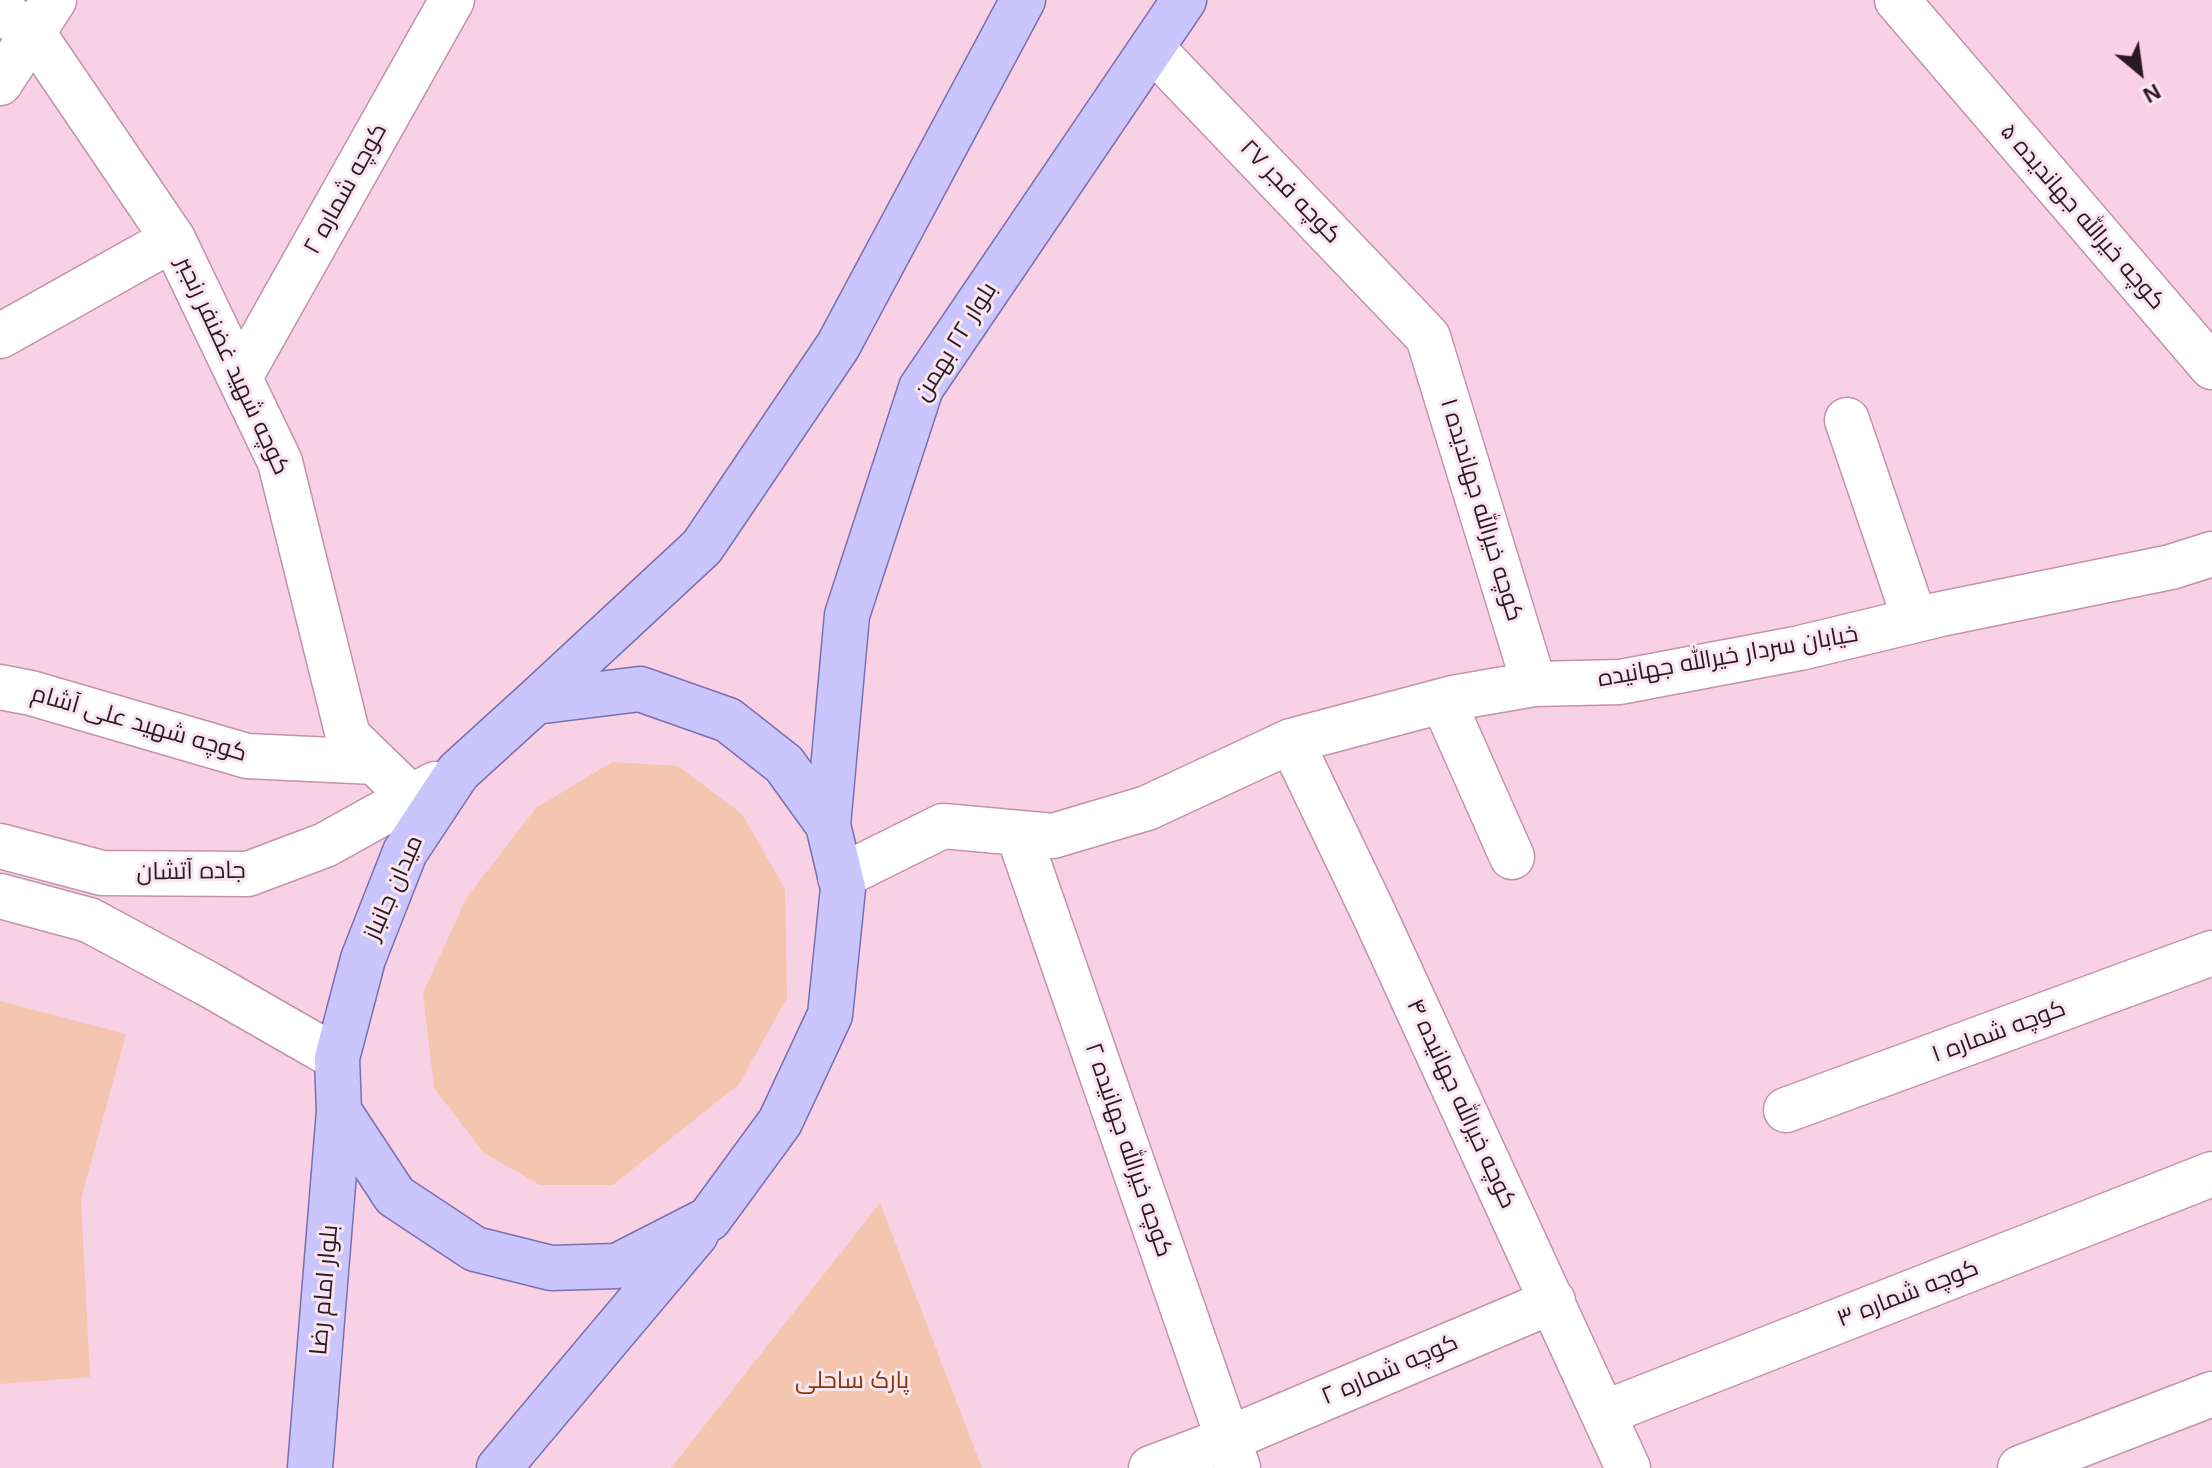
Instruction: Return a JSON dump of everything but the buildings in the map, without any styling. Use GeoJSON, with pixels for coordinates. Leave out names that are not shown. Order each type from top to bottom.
{"type":"FeatureCollection","features":[{"type":"Feature","properties":{"kind":"main road"},"geometry":{"type":"LineString","coordinates":[[535,702],[702,547],[838,346],[1023,0]]}},
{"type":"Feature","properties":{"kind":"main road","name":"بلوار ۲۲ بهمن"},"geometry":{"type":"LineString","coordinates":[[828,825],[847,615],[921,388],[1184,0]]}},
{"type":"Feature","properties":{"kind":"main road"},"geometry":{"type":"LineString","coordinates":[[499,1468],[709,1219],[780,1122],[830,1015],[843,888],[828,825],[784,764],[728,720],[640,689],[535,702]]}},
{"type":"Feature","properties":{"kind":"main road","name":"میدان جانباز"},"geometry":{"type":"LineString","coordinates":[[339,1111],[337,1058],[363,959],[405,852],[458,772],[535,702]]}},
{"type":"Feature","properties":{"kind":"main road"},"geometry":{"type":"LineString","coordinates":[[339,1111],[395,1196],[475,1249],[551,1268],[617,1266],[709,1219]]}},
{"type":"Feature","properties":{"kind":"main road","name":"بلوار امام رضا"},"geometry":{"type":"LineString","coordinates":[[310,1468],[339,1111]]}},
{"type":"Feature","properties":{"kind":"street","name":"کوچه شماره ۲"},"geometry":{"type":"LineString","coordinates":[[240,377],[452,0]]}},
{"type":"Feature","properties":{"kind":"street","name":"کوچه خیرالله جهاندیده ۵"},"geometry":{"type":"LineString","coordinates":[[1897,0],[2212,367]]}},
{"type":"Feature","properties":{"kind":"street","name":"کوچه شهید غضنفر رنجبر"},"geometry":{"type":"LineString","coordinates":[[29,15],[173,239],[280,462],[348,736],[411,797]]}},
{"type":"Feature","properties":{"kind":"street"},"geometry":{"type":"LineString","coordinates":[[0,83],[29,15]]}},
{"type":"Feature","properties":{"kind":"street","name":"کوچه فجر ۲۷"},"geometry":{"type":"LineString","coordinates":[[1152,48],[1428,337]]}},
{"type":"Feature","properties":{"kind":"street"},"geometry":{"type":"LineString","coordinates":[[0,336],[173,239]]}},
{"type":"Feature","properties":{"kind":"street","name":"کوچه خیرالله جهاندیده ۱"},"geometry":{"type":"LineString","coordinates":[[1428,337],[1534,684]]}},
{"type":"Feature","properties":{"kind":"street"},"geometry":{"type":"LineString","coordinates":[[1847,420],[1915,620]]}},
{"type":"Feature","properties":{"kind":"street","name":"خیابان سردار خیرالله جهانیده"},"geometry":{"type":"LineString","coordinates":[[840,877],[943,826],[1053,836],[1147,808],[1291,741],[1443,701],[1534,684],[1620,682],[1800,648],[1915,620],[2171,567],[2208,567]]}},
{"type":"Feature","properties":{"kind":"street","name":"کوچه شهید علی آشام"},"geometry":{"type":"LineString","coordinates":[[0,687],[31,693],[247,756],[375,762]]}},
{"type":"Feature","properties":{"kind":"street"},"geometry":{"type":"LineString","coordinates":[[1443,701],[1512,857]]}},
{"type":"Feature","properties":{"kind":"street","name":"کوچه خیرالله جهانیده ۴"},"geometry":{"type":"LineString","coordinates":[[1291,741],[1373,912],[1628,1468]]}},
{"type":"Feature","properties":{"kind":"street","name":"جاده آتشان"},"geometry":{"type":"LineString","coordinates":[[0,846],[102,873],[248,874],[325,845],[458,772]]}},
{"type":"Feature","properties":{"kind":"street","name":"کوچه خیرالله جهانیده ۲"},"geometry":{"type":"LineString","coordinates":[[1018,833],[1233,1453]]}},
{"type":"Feature","properties":{"kind":"street"},"geometry":{"type":"LineString","coordinates":[[89,920],[102,873]]}},
{"type":"Feature","properties":{"kind":"street"},"geometry":{"type":"LineString","coordinates":[[0,896],[89,920],[337,1058]]}},
{"type":"Feature","properties":{"kind":"street","name":"کوچه شماره ۱"},"geometry":{"type":"LineString","coordinates":[[1786,1110],[2212,953]]}},
{"type":"Feature","properties":{"kind":"street","name":"کوچه شماره ۳"},"geometry":{"type":"LineString","coordinates":[[1604,1413],[2212,1174]]}},
{"type":"Feature","properties":{"kind":"street","name":"کوچه شماره ۲"},"geometry":{"type":"LineString","coordinates":[[1233,1453],[1553,1301]]}},
{"type":"Feature","properties":{"kind":"street"},"geometry":{"type":"LineString","coordinates":[[2020,1468],[2212,1394]]}},
{"type":"Feature","properties":{"kind":"street"},"geometry":{"type":"LineString","coordinates":[[1151,1468],[1233,1453]]}},
{"type":"Feature","properties":{"kind":"green space"},"geometry":{"type":"Polygon","coordinates":[[[612,762],[678,766],[742,814],[785,889],[787,998],[739,1084],[613,1185],[540,1185],[484,1153],[434,1088],[423,993],[467,897],[536,808],[612,762]]]}},
{"type":"Feature","properties":{"kind":"green space"},"geometry":{"type":"Polygon","coordinates":[[[0,1001],[126,1034],[81,1199],[90,1377],[0,1384],[0,1001]]]}},
{"type":"Feature","properties":{"kind":"green space","name":"پارک ساحلی"},"geometry":{"type":"Polygon","coordinates":[[[880,1203],[982,1468],[671,1468],[880,1203]]]}}]}
